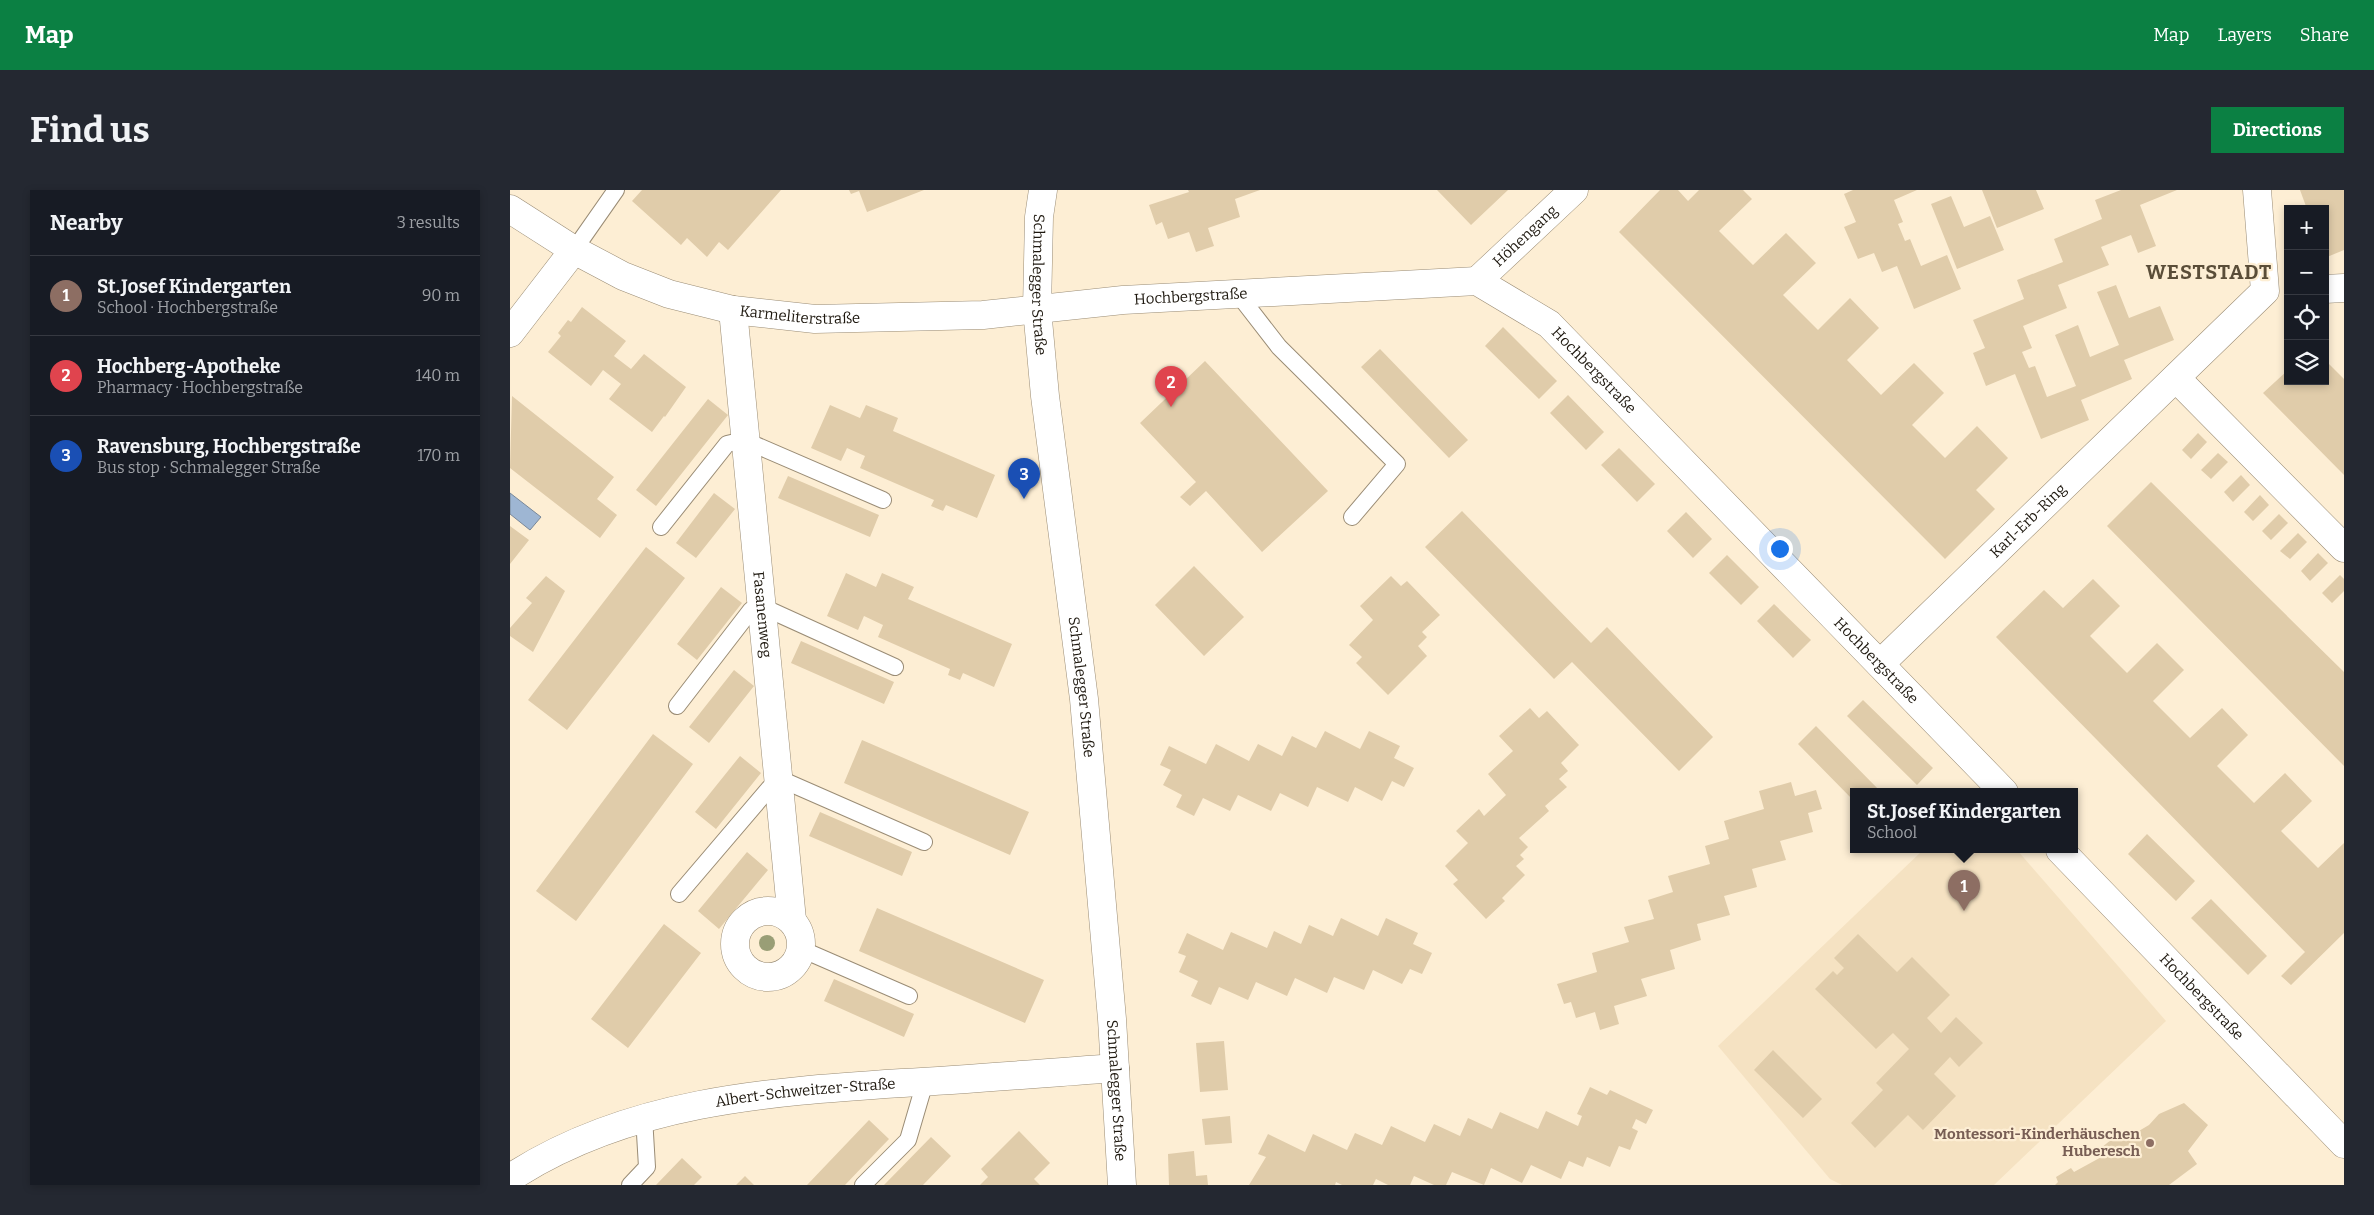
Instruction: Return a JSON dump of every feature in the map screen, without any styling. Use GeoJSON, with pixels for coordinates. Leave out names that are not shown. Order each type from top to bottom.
{"type":"FeatureCollection","features":[{"type":"Feature","properties":{"kind":"street","name":"Schmalegger Straße"},"geometry":{"type":"LineString","coordinates":[[1043,190],[1039,217],[1038,309],[1045,396],[1084,699],[1115,1068],[1122,1185]]}},
{"type":"Feature","properties":{"kind":"street","name":"Höhengang"},"geometry":{"type":"LineString","coordinates":[[1477,282],[1574,190]]}},
{"type":"Feature","properties":{"kind":"street","name":"Karl-Erb-Ring"},"geometry":{"type":"LineString","coordinates":[[1880,664],[2176,378],[2277,291],[2258,190]]}},
{"type":"Feature","properties":{"kind":"street","name":"Karmeliterstraße"},"geometry":{"type":"LineString","coordinates":[[510,209],[574,250],[623,276],[669,294],[733,310],[815,319],[983,315],[1038,309]]}},
{"type":"Feature","properties":{"kind":"street"},"geometry":{"type":"LineString","coordinates":[[510,333],[574,250]]}},
{"type":"Feature","properties":{"kind":"street","name":"Hochbergstraße"},"geometry":{"type":"LineString","coordinates":[[1038,309],[1123,300],[1477,282],[1549,324],[2000,788]]}},
{"type":"Feature","properties":{"kind":"street"},"geometry":{"type":"LineString","coordinates":[[2329,289],[2344,288]]}},
{"type":"Feature","properties":{"kind":"street","name":"Fasanenweg"},"geometry":{"type":"LineString","coordinates":[[733,310],[744,440],[763,607],[792,920],[798,928],[801,949]]}},
{"type":"Feature","properties":{"kind":"street"},"geometry":{"type":"LineString","coordinates":[[2176,378],[2344,548]]}},
{"type":"Feature","properties":{"kind":"street","name":"Hochbergstraße"},"geometry":{"type":"LineString","coordinates":[[2063,853],[2344,1144]]}},
{"type":"Feature","properties":{"kind":"street"},"geometry":{"type":"LineString","coordinates":[[792,920],[773,910],[763,910],[753,914],[738,928],[735,949],[744,967],[753,974],[763,977],[774,977],[783,974],[792,967],[801,949]]}},
{"type":"Feature","properties":{"kind":"street","name":"Albert-Schweitzer-Straße"},"geometry":{"type":"LineString","coordinates":[[510,1178],[535,1162],[577,1142],[644,1117],[718,1100],[802,1090],[1115,1068]]}},
{"type":"Feature","properties":{"kind":"lane"},"geometry":{"type":"LineString","coordinates":[[574,250],[616,190]]}},
{"type":"Feature","properties":{"kind":"lane"},"geometry":{"type":"LineString","coordinates":[[1238,294],[1279,346],[1397,464],[1352,517]]}},
{"type":"Feature","properties":{"kind":"lane"},"geometry":{"type":"LineString","coordinates":[[661,527],[727,444],[744,440],[883,500]]}},
{"type":"Feature","properties":{"kind":"lane"},"geometry":{"type":"LineString","coordinates":[[677,706],[751,610],[763,607],[895,667]]}},
{"type":"Feature","properties":{"kind":"lane"},"geometry":{"type":"LineString","coordinates":[[679,894],[778,778],[924,842]]}},
{"type":"Feature","properties":{"kind":"lane"},"geometry":{"type":"LineString","coordinates":[[801,949],[909,996]]}},
{"type":"Feature","properties":{"kind":"lane"},"geometry":{"type":"LineString","coordinates":[[863,1185],[908,1140],[925,1082]]}},
{"type":"Feature","properties":{"kind":"lane"},"geometry":{"type":"LineString","coordinates":[[630,1185],[648,1166],[644,1117]]}},
{"type":"Feature","properties":{"kind":"shaded area"},"geometry":{"type":"Polygon","coordinates":[[[1920,853],[2020,853],[2166,1021],[1994,1185],[1842,1185],[1830,1179],[1718,1046],[1920,853]]]}},
{"type":"Feature","properties":{"kind":"water"},"geometry":{"type":"Polygon","coordinates":[[[510,493],[541,517],[530,530],[510,514],[510,493]]]}},
{"type":"Feature","properties":{"kind":"building"},"geometry":{"type":"Polygon","coordinates":[[[642,190],[781,190],[728,250],[719,242],[707,257],[687,238],[681,245],[632,201],[642,190]]]}},
{"type":"Feature","properties":{"kind":"building"},"geometry":{"type":"Polygon","coordinates":[[[849,190],[924,190],[867,212],[859,191],[851,194],[849,190]]]}},
{"type":"Feature","properties":{"kind":"building"},"geometry":{"type":"Polygon","coordinates":[[[1188,190],[1260,190],[1235,199],[1240,217],[1208,228],[1214,246],[1196,252],[1189,232],[1168,239],[1162,222],[1156,225],[1149,205],[1189,192],[1188,190]]]}},
{"type":"Feature","properties":{"kind":"building"},"geometry":{"type":"Polygon","coordinates":[[[1437,190],[1508,190],[1471,225],[1437,190]]]}},
{"type":"Feature","properties":{"kind":"building"},"geometry":{"type":"Polygon","coordinates":[[[1660,190],[1678,190],[1688,201],[1699,190],[1743,190],[1752,199],[1719,231],[1753,265],[1786,233],[1816,263],[1783,295],[1818,330],[1850,298],[1879,328],[1847,360],[1881,395],[1914,363],[1944,393],[1912,425],[1945,458],[1977,426],[2008,458],[1976,490],[1995,509],[1945,559],[1619,232],[1660,190]]]}},
{"type":"Feature","properties":{"kind":"building"},"geometry":{"type":"Polygon","coordinates":[[[1853,190],[1917,190],[1894,200],[1903,222],[1898,224],[1905,241],[1910,239],[1921,266],[1947,255],[1961,289],[1914,309],[1897,266],[1882,272],[1874,253],[1858,259],[1844,227],[1856,222],[1844,194],[1853,190]]]}},
{"type":"Feature","properties":{"kind":"building"},"geometry":{"type":"Polygon","coordinates":[[[1982,190],[2036,190],[2044,209],[1997,228],[1982,190]]]}},
{"type":"Feature","properties":{"kind":"building"},"geometry":{"type":"Polygon","coordinates":[[[2121,190],[2177,190],[2140,205],[2156,246],[2138,253],[2131,235],[2101,247],[2109,265],[2058,285],[2067,308],[2023,326],[2032,348],[2022,352],[2029,368],[2035,366],[2047,397],[2076,386],[2055,335],[2078,325],[2090,357],[2119,345],[2097,292],[2116,285],[2129,318],[2160,306],[2174,340],[2124,360],[2132,379],[2081,400],[2089,420],[2041,439],[2015,374],[1986,386],[1973,353],[1985,348],[1973,320],[2024,299],[2017,280],[2063,262],[2054,239],[2102,219],[2095,200],[2121,190]]]}},
{"type":"Feature","properties":{"kind":"building"},"geometry":{"type":"Polygon","coordinates":[[[2300,190],[2344,190],[2344,250],[2329,256],[2329,205],[2306,205],[2300,190]]]}},
{"type":"Feature","properties":{"kind":"building"},"geometry":{"type":"Polygon","coordinates":[[[1951,196],[1964,227],[1990,216],[2004,250],[1957,269],[1931,204],[1951,196]]]}},
{"type":"Feature","properties":{"kind":"building"},"geometry":{"type":"Polygon","coordinates":[[[582,307],[626,341],[614,356],[631,369],[644,354],[686,387],[652,432],[609,399],[621,384],[603,370],[591,386],[548,352],[561,336],[558,333],[568,320],[571,322],[582,307]]]}},
{"type":"Feature","properties":{"kind":"building"},"geometry":{"type":"Polygon","coordinates":[[[1503,327],[1557,381],[1539,399],[1485,346],[1503,327]]]}},
{"type":"Feature","properties":{"kind":"building"},"geometry":{"type":"Polygon","coordinates":[[[1380,349],[1468,440],[1449,458],[1361,367],[1380,349]]]}},
{"type":"Feature","properties":{"kind":"building"},"geometry":{"type":"Polygon","coordinates":[[[1205,361],[1328,491],[1262,552],[1206,491],[1190,506],[1180,497],[1196,482],[1140,423],[1205,361]]]}},
{"type":"Feature","properties":{"kind":"building"},"geometry":{"type":"Polygon","coordinates":[[[2329,364],[2344,379],[2344,475],[2263,393],[2284,374],[2284,385],[2329,385],[2329,364]]]}},
{"type":"Feature","properties":{"kind":"building"},"geometry":{"type":"Polygon","coordinates":[[[1568,395],[1604,432],[1586,450],[1550,413],[1568,395]]]}},
{"type":"Feature","properties":{"kind":"building"},"geometry":{"type":"Polygon","coordinates":[[[512,396],[614,477],[597,499],[617,515],[600,538],[510,468],[512,396]]]}},
{"type":"Feature","properties":{"kind":"building"},"geometry":{"type":"Polygon","coordinates":[[[708,399],[728,415],[656,506],[636,490],[708,399]]]}},
{"type":"Feature","properties":{"kind":"building"},"geometry":{"type":"Polygon","coordinates":[[[830,405],[860,418],[866,405],[898,418],[893,431],[995,475],[977,518],[946,505],[943,511],[931,506],[934,500],[860,468],[865,456],[847,448],[841,461],[811,448],[830,405]]]}},
{"type":"Feature","properties":{"kind":"building"},"geometry":{"type":"Polygon","coordinates":[[[2198,433],[2207,442],[2191,459],[2182,450],[2198,433]]]}},
{"type":"Feature","properties":{"kind":"building"},"geometry":{"type":"Polygon","coordinates":[[[1619,448],[1655,484],[1637,502],[1601,465],[1619,448]]]}},
{"type":"Feature","properties":{"kind":"building"},"geometry":{"type":"Polygon","coordinates":[[[2218,453],[2228,462],[2211,479],[2201,470],[2218,453]]]}},
{"type":"Feature","properties":{"kind":"building"},"geometry":{"type":"Polygon","coordinates":[[[2241,475],[2250,485],[2233,502],[2224,492],[2241,475]]]}},
{"type":"Feature","properties":{"kind":"building"},"geometry":{"type":"Polygon","coordinates":[[[788,476],[879,515],[870,537],[778,498],[788,476]]]}},
{"type":"Feature","properties":{"kind":"building"},"geometry":{"type":"Polygon","coordinates":[[[2151,482],[2344,672],[2344,766],[2107,526],[2151,482]]]}},
{"type":"Feature","properties":{"kind":"building"},"geometry":{"type":"Polygon","coordinates":[[[714,493],[735,509],[696,558],[676,543],[714,493]]]}},
{"type":"Feature","properties":{"kind":"building"},"geometry":{"type":"Polygon","coordinates":[[[2260,495],[2269,505],[2253,521],[2244,512],[2260,495]]]}},
{"type":"Feature","properties":{"kind":"building"},"geometry":{"type":"Polygon","coordinates":[[[1462,511],[1591,643],[1607,627],[1713,737],[1679,771],[1572,662],[1554,679],[1425,547],[1462,511]]]}},
{"type":"Feature","properties":{"kind":"building"},"geometry":{"type":"Polygon","coordinates":[[[1686,512],[1712,539],[1693,558],[1667,531],[1686,512]]]}},
{"type":"Feature","properties":{"kind":"building"},"geometry":{"type":"Polygon","coordinates":[[[2279,514],[2288,523],[2271,540],[2262,531],[2279,514]]]}},
{"type":"Feature","properties":{"kind":"building"},"geometry":{"type":"Polygon","coordinates":[[[510,526],[529,540],[510,564],[510,526]]]}},
{"type":"Feature","properties":{"kind":"building"},"geometry":{"type":"Polygon","coordinates":[[[2298,533],[2307,542],[2290,559],[2280,551],[2298,533]]]}},
{"type":"Feature","properties":{"kind":"building"},"geometry":{"type":"Polygon","coordinates":[[[646,547],[685,578],[567,730],[528,700],[646,547]]]}},
{"type":"Feature","properties":{"kind":"building"},"geometry":{"type":"Polygon","coordinates":[[[2318,553],[2328,563],[2310,581],[2301,571],[2318,553]]]}},
{"type":"Feature","properties":{"kind":"building"},"geometry":{"type":"Polygon","coordinates":[[[1727,555],[1759,587],[1741,605],[1709,573],[1727,555]]]}},
{"type":"Feature","properties":{"kind":"building"},"geometry":{"type":"Polygon","coordinates":[[[1194,566],[1244,617],[1204,656],[1155,605],[1194,566]]]}},
{"type":"Feature","properties":{"kind":"building"},"geometry":{"type":"Polygon","coordinates":[[[846,573],[876,587],[882,573],[914,587],[908,599],[1012,644],[994,687],[963,673],[960,680],[948,675],[950,669],[878,637],[883,625],[864,616],[858,630],[827,616],[846,573]]]}},
{"type":"Feature","properties":{"kind":"building"},"geometry":{"type":"Polygon","coordinates":[[[2340,575],[2344,579],[2344,591],[2332,603],[2322,593],[2340,575]]]}},
{"type":"Feature","properties":{"kind":"building"},"geometry":{"type":"Polygon","coordinates":[[[546,576],[565,591],[533,652],[510,636],[510,628],[532,603],[526,598],[546,576]]]}},
{"type":"Feature","properties":{"kind":"building"},"geometry":{"type":"Polygon","coordinates":[[[1391,576],[1401,586],[1407,581],[1440,615],[1422,632],[1427,637],[1418,646],[1427,656],[1388,695],[1356,663],[1362,657],[1349,645],[1373,620],[1360,606],[1391,576]]]}},
{"type":"Feature","properties":{"kind":"building"},"geometry":{"type":"Polygon","coordinates":[[[2093,579],[2120,606],[2090,636],[2127,673],[2157,643],[2184,670],[2153,701],[2190,738],[2222,708],[2248,735],[2217,766],[2254,803],[2285,773],[2312,801],[2281,831],[2318,868],[2344,843],[2344,933],[2291,985],[2281,976],[2305,952],[1996,637],[2044,590],[2063,608],[2093,579]]]}},
{"type":"Feature","properties":{"kind":"building"},"geometry":{"type":"Polygon","coordinates":[[[721,587],[742,603],[697,660],[677,644],[721,587]]]}},
{"type":"Feature","properties":{"kind":"building"},"geometry":{"type":"Polygon","coordinates":[[[1774,604],[1811,640],[1793,658],[1757,621],[1774,604]]]}},
{"type":"Feature","properties":{"kind":"building"},"geometry":{"type":"Polygon","coordinates":[[[801,641],[894,682],[884,704],[791,663],[801,641]]]}},
{"type":"Feature","properties":{"kind":"building"},"geometry":{"type":"Polygon","coordinates":[[[734,670],[754,686],[709,743],[689,727],[734,670]]]}},
{"type":"Feature","properties":{"kind":"building"},"geometry":{"type":"Polygon","coordinates":[[[1863,700],[1933,768],[1917,785],[1847,716],[1863,700]]]}},
{"type":"Feature","properties":{"kind":"building"},"geometry":{"type":"Polygon","coordinates":[[[1530,708],[1539,718],[1547,711],[1579,745],[1561,763],[1568,771],[1559,779],[1567,787],[1545,806],[1549,811],[1519,838],[1528,847],[1520,855],[1524,859],[1516,866],[1525,875],[1502,898],[1505,901],[1486,919],[1453,884],[1458,880],[1445,866],[1468,843],[1456,831],[1479,809],[1484,816],[1506,795],[1488,774],[1513,751],[1499,736],[1530,708]]]}},
{"type":"Feature","properties":{"kind":"building"},"geometry":{"type":"Polygon","coordinates":[[[1816,726],[1877,788],[1850,788],[1850,797],[1798,744],[1816,726]]]}},
{"type":"Feature","properties":{"kind":"building"},"geometry":{"type":"Polygon","coordinates":[[[1325,731],[1360,749],[1369,731],[1400,746],[1394,758],[1414,768],[1404,787],[1392,781],[1382,801],[1355,787],[1348,802],[1317,787],[1308,807],[1280,793],[1271,811],[1238,795],[1230,811],[1203,798],[1194,816],[1176,807],[1182,795],[1163,785],[1171,770],[1160,765],[1169,746],[1206,764],[1216,744],[1249,761],[1258,744],[1282,756],[1292,736],[1316,748],[1325,731]]]}},
{"type":"Feature","properties":{"kind":"building"},"geometry":{"type":"Polygon","coordinates":[[[653,734],[693,764],[576,921],[536,891],[653,734]]]}},
{"type":"Feature","properties":{"kind":"building"},"geometry":{"type":"Polygon","coordinates":[[[862,740],[1029,812],[1010,855],[844,783],[862,740]]]}},
{"type":"Feature","properties":{"kind":"building"},"geometry":{"type":"Polygon","coordinates":[[[740,756],[761,773],[716,829],[695,812],[740,756]]]}},
{"type":"Feature","properties":{"kind":"building"},"geometry":{"type":"Polygon","coordinates":[[[1791,782],[1795,796],[1816,790],[1822,809],[1808,813],[1813,832],[1780,841],[1786,860],[1752,869],[1757,887],[1724,896],[1730,915],[1697,924],[1701,940],[1670,950],[1675,969],[1641,979],[1647,996],[1614,1006],[1619,1024],[1600,1030],[1595,1012],[1576,1018],[1571,1002],[1564,1004],[1557,984],[1597,972],[1592,953],[1629,942],[1624,927],[1654,919],[1648,900],[1673,892],[1668,876],[1710,864],[1705,846],[1729,839],[1724,821],[1764,809],[1759,791],[1791,782]]]}},
{"type":"Feature","properties":{"kind":"building"},"geometry":{"type":"Polygon","coordinates":[[[820,812],[912,852],[902,876],[809,836],[820,812]]]}},
{"type":"Feature","properties":{"kind":"building"},"geometry":{"type":"Polygon","coordinates":[[[2147,834],[2195,881],[2176,901],[2128,854],[2147,834]]]}},
{"type":"Feature","properties":{"kind":"building"},"geometry":{"type":"Polygon","coordinates":[[[747,852],[768,870],[719,929],[698,911],[747,852]]]}},
{"type":"Feature","properties":{"kind":"building"},"geometry":{"type":"Polygon","coordinates":[[[2211,899],[2267,956],[2248,975],[2191,918],[2211,899]]]}},
{"type":"Feature","properties":{"kind":"building"},"geometry":{"type":"Polygon","coordinates":[[[877,908],[1044,980],[1025,1023],[859,951],[877,908]]]}},
{"type":"Feature","properties":{"kind":"building"},"geometry":{"type":"Polygon","coordinates":[[[1341,918],[1378,936],[1386,918],[1418,933],[1413,944],[1432,953],[1422,974],[1410,969],[1402,984],[1373,970],[1364,990],[1334,977],[1327,993],[1295,978],[1287,996],[1256,982],[1248,1000],[1219,987],[1211,1005],[1191,996],[1198,981],[1179,972],[1186,956],[1178,953],[1187,933],[1223,950],[1231,932],[1267,948],[1274,931],[1301,944],[1309,925],[1333,936],[1341,918]]]}},
{"type":"Feature","properties":{"kind":"building"},"geometry":{"type":"Polygon","coordinates":[[[664,924],[701,953],[628,1048],[591,1019],[664,924]]]}},
{"type":"Feature","properties":{"kind":"building"},"geometry":{"type":"Polygon","coordinates":[[[1858,934],[1897,972],[1912,957],[1950,995],[1927,1018],[1941,1033],[1956,1017],[1983,1043],[1959,1067],[1950,1057],[1934,1074],[1956,1096],[1923,1130],[1908,1115],[1875,1148],[1851,1123],[1883,1090],[1876,1083],[1909,1049],[1893,1033],[1876,1049],[1815,989],[1833,971],[1837,975],[1844,968],[1834,958],[1858,934]]]}},
{"type":"Feature","properties":{"kind":"building"},"geometry":{"type":"Polygon","coordinates":[[[834,979],[914,1014],[904,1037],[824,1001],[834,979]]]}},
{"type":"Feature","properties":{"kind":"building"},"geometry":{"type":"Polygon","coordinates":[[[1224,1041],[1228,1090],[1200,1092],[1196,1043],[1224,1041]]]}},
{"type":"Feature","properties":{"kind":"building"},"geometry":{"type":"Polygon","coordinates":[[[1773,1050],[1822,1099],[1803,1118],[1754,1070],[1773,1050]]]}},
{"type":"Feature","properties":{"kind":"building"},"geometry":{"type":"Polygon","coordinates":[[[1590,1087],[1607,1095],[1610,1090],[1653,1110],[1646,1124],[1636,1119],[1632,1128],[1638,1131],[1630,1150],[1619,1146],[1610,1167],[1587,1157],[1583,1167],[1569,1161],[1561,1179],[1531,1165],[1522,1183],[1491,1168],[1484,1185],[1452,1172],[1446,1185],[1434,1185],[1414,1176],[1410,1185],[1388,1185],[1376,1179],[1373,1185],[1342,1185],[1336,1182],[1335,1185],[1249,1185],[1266,1157],[1258,1154],[1268,1134],[1305,1152],[1313,1134],[1347,1150],[1355,1133],[1382,1145],[1391,1126],[1425,1142],[1434,1124],[1460,1136],[1468,1118],[1492,1129],[1500,1112],[1538,1129],[1546,1111],[1578,1126],[1582,1116],[1577,1114],[1590,1087]]]}},
{"type":"Feature","properties":{"kind":"building","name":"Montessori-Kinderhäuschen Huberesch"},"geometry":{"type":"Polygon","coordinates":[[[2184,1103],[2208,1125],[2188,1151],[2197,1164],[2169,1185],[2055,1185],[2058,1182],[2056,1177],[2071,1168],[2074,1172],[2105,1155],[2101,1148],[2112,1139],[2125,1134],[2127,1138],[2149,1125],[2159,1114],[2184,1103]]]}},
{"type":"Feature","properties":{"kind":"building"},"geometry":{"type":"Polygon","coordinates":[[[1230,1116],[1232,1143],[1205,1145],[1202,1119],[1230,1116]]]}},
{"type":"Feature","properties":{"kind":"building"},"geometry":{"type":"Polygon","coordinates":[[[869,1120],[889,1139],[845,1185],[807,1185],[869,1120]]]}},
{"type":"Feature","properties":{"kind":"building"},"geometry":{"type":"Polygon","coordinates":[[[1019,1131],[1050,1163],[1034,1179],[1040,1185],[980,1185],[988,1177],[981,1169],[1019,1131]]]}},
{"type":"Feature","properties":{"kind":"building"},"geometry":{"type":"Polygon","coordinates":[[[931,1137],[951,1156],[923,1185],[884,1185],[931,1137]]]}},
{"type":"Feature","properties":{"kind":"building"},"geometry":{"type":"Polygon","coordinates":[[[1194,1151],[1196,1176],[1207,1175],[1208,1185],[1169,1185],[1168,1154],[1194,1151]]]}},
{"type":"Feature","properties":{"kind":"building"},"geometry":{"type":"Polygon","coordinates":[[[682,1158],[702,1177],[694,1185],[656,1185],[682,1158]]]}},
{"type":"Feature","properties":{"kind":"building"},"geometry":{"type":"Polygon","coordinates":[[[745,1176],[754,1185],[736,1185],[745,1176]]]}},
{"type":"Feature","properties":{"kind":"place","name":"Hochberg-Apotheke"},"geometry":{"type":"Point","coordinates":[1171,407]}},
{"type":"Feature","properties":{"kind":"place","name":"Ravensburg, Hochbergstraße"},"geometry":{"type":"Point","coordinates":[1024,499]}},
{"type":"Feature","properties":{"kind":"place","name":"St.Josef Kindergarten"},"geometry":{"type":"Point","coordinates":[1964,911]}},
{"type":"Feature","properties":{"kind":"place","name":"Montessori-Kinderhäuschen Huberesch"},"geometry":{"type":"Point","coordinates":[2150,1143]}},
{"type":"Feature","properties":{"kind":"district","name":"WESTSTADT"},"geometry":{"type":"Point","coordinates":[2209,272]}}]}
